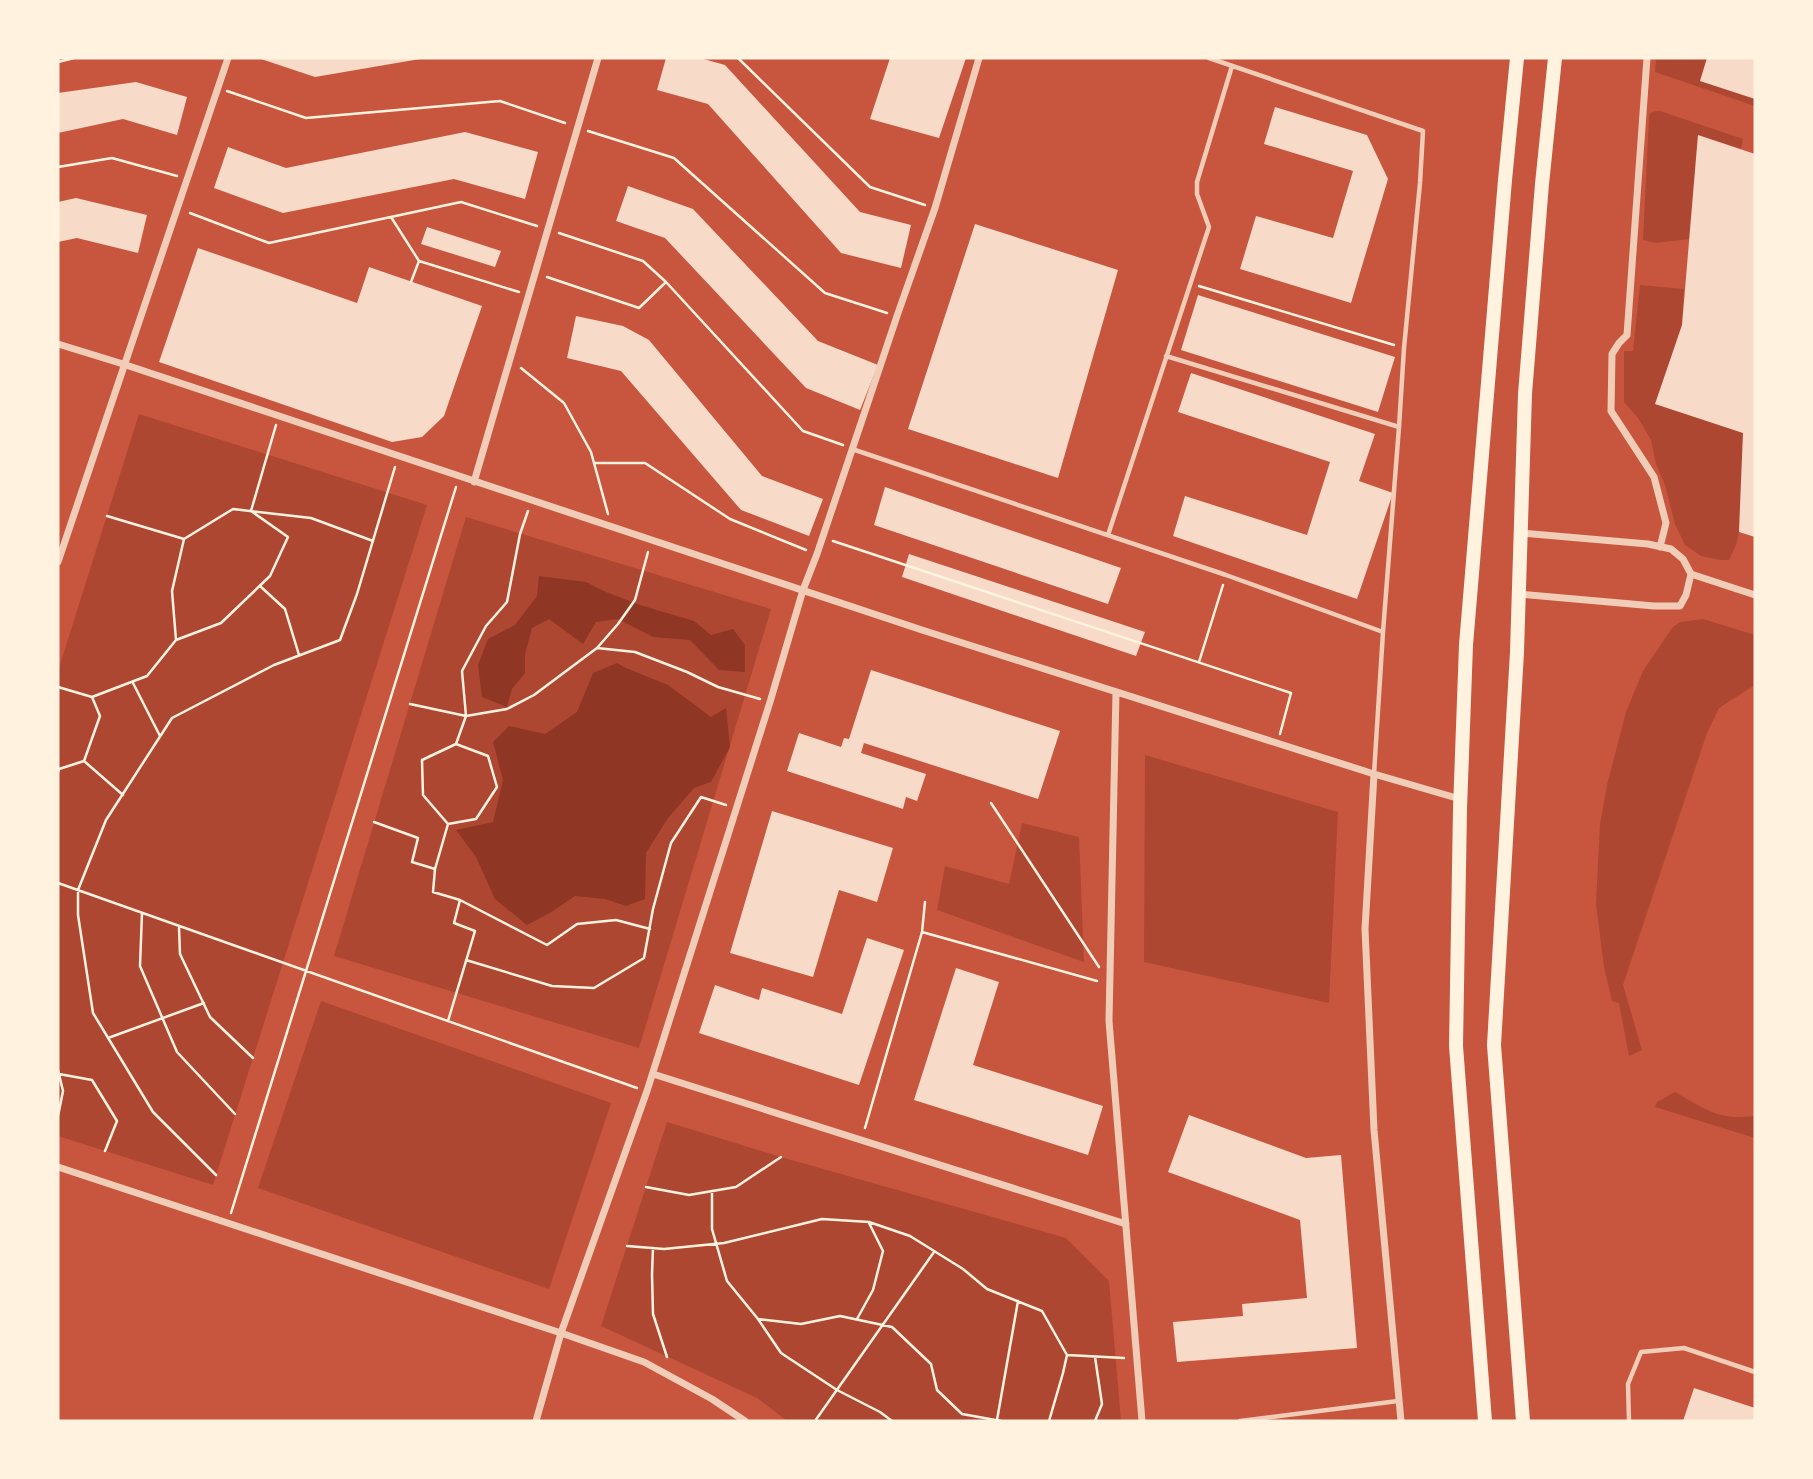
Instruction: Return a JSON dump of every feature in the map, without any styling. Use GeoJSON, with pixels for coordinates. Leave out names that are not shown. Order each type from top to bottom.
{"type":"FeatureCollection","features":[{"type":"Feature","properties":{"kind":"main road"},"geometry":{"type":"LineString","coordinates":[[1485,1421],[1456,1046],[1460,799],[1466,645],[1503,194],[1517,58]]}},
{"type":"Feature","properties":{"kind":"main road"},"geometry":{"type":"LineString","coordinates":[[1523,1421],[1494,1045],[1517,666],[1525,394],[1555,58]]}},
{"type":"Feature","properties":{"kind":"street"},"geometry":{"type":"LineString","coordinates":[[58,562],[228,58]]}},
{"type":"Feature","properties":{"kind":"street"},"geometry":{"type":"LineString","coordinates":[[474,482],[598,58]]}},
{"type":"Feature","properties":{"kind":"street"},"geometry":{"type":"LineString","coordinates":[[536,1421],[561,1333],[653,1074],[803,590],[935,208],[979,58]]}},
{"type":"Feature","properties":{"kind":"street"},"geometry":{"type":"LineString","coordinates":[[1647,58],[1627,335],[1612,354],[1611,411],[1654,477],[1666,523],[1660,547]]}},
{"type":"Feature","properties":{"kind":"street"},"geometry":{"type":"LineString","coordinates":[[58,344],[650,541],[1116,692],[1460,799]]}},
{"type":"Feature","properties":{"kind":"street"},"geometry":{"type":"LineString","coordinates":[[1519,594],[1680,606],[1691,574],[1683,559],[1671,549],[1648,544],[1521,533]]}},
{"type":"Feature","properties":{"kind":"street"},"geometry":{"type":"LineString","coordinates":[[1691,574],[1755,595]]}},
{"type":"Feature","properties":{"kind":"street"},"geometry":{"type":"LineString","coordinates":[[1116,692],[1109,1021],[1142,1421]]}},
{"type":"Feature","properties":{"kind":"street"},"geometry":{"type":"LineString","coordinates":[[1374,774],[1365,929],[1374,1130],[1401,1421]]}},
{"type":"Feature","properties":{"kind":"street"},"geometry":{"type":"LineString","coordinates":[[653,1074],[1126,1224]]}},
{"type":"Feature","properties":{"kind":"street"},"geometry":{"type":"LineString","coordinates":[[58,1167],[644,1362],[712,1399],[745,1421]]}},
{"type":"Feature","properties":{"kind":"lane"},"geometry":{"type":"LineString","coordinates":[[1209,58],[1423,131],[1382,632],[1374,774]]}},
{"type":"Feature","properties":{"kind":"lane"},"geometry":{"type":"LineString","coordinates":[[1108,535],[1209,227],[1197,194],[1197,182],[1233,66]]}},
{"type":"Feature","properties":{"kind":"lane"},"geometry":{"type":"LineString","coordinates":[[1166,356],[1399,428]]}},
{"type":"Feature","properties":{"kind":"lane"},"geometry":{"type":"LineString","coordinates":[[852,449],[1226,575],[1382,632]]}},
{"type":"Feature","properties":{"kind":"lane"},"geometry":{"type":"LineString","coordinates":[[1629,1421],[1628,1384],[1641,1352],[1684,1348],[1755,1373]]}},
{"type":"Feature","properties":{"kind":"lane"},"geometry":{"type":"LineString","coordinates":[[1240,1421],[1399,1401]]}},
{"type":"Feature","properties":{"kind":"path"},"geometry":{"type":"LineString","coordinates":[[58,62],[74,58]]}},
{"type":"Feature","properties":{"kind":"path"},"geometry":{"type":"LineString","coordinates":[[738,58],[870,187],[935,208]]}},
{"type":"Feature","properties":{"kind":"path"},"geometry":{"type":"LineString","coordinates":[[217,88],[306,118],[500,101],[674,158],[825,293],[897,316]]}},
{"type":"Feature","properties":{"kind":"path"},"geometry":{"type":"LineString","coordinates":[[58,167],[112,158],[187,178]]}},
{"type":"Feature","properties":{"kind":"path"},"geometry":{"type":"LineString","coordinates":[[177,208],[269,243],[461,202],[643,261],[666,282],[803,431],[852,449]]}},
{"type":"Feature","properties":{"kind":"path"},"geometry":{"type":"LineString","coordinates":[[391,217],[419,261],[529,295]]}},
{"type":"Feature","properties":{"kind":"path"},"geometry":{"type":"LineString","coordinates":[[411,282],[419,261]]}},
{"type":"Feature","properties":{"kind":"path"},"geometry":{"type":"LineString","coordinates":[[536,273],[639,308],[666,282]]}},
{"type":"Feature","properties":{"kind":"path"},"geometry":{"type":"LineString","coordinates":[[1190,284],[1404,348]]}},
{"type":"Feature","properties":{"kind":"path"},"geometry":{"type":"LineString","coordinates":[[510,359],[564,404],[591,452],[612,528]]}},
{"type":"Feature","properties":{"kind":"path"},"geometry":{"type":"LineString","coordinates":[[251,511],[279,416]]}},
{"type":"Feature","properties":{"kind":"path"},"geometry":{"type":"LineString","coordinates":[[216,1175],[153,1112],[93,1013],[78,915],[78,890],[106,820],[172,718],[274,665],[340,640],[357,594],[398,456]]}},
{"type":"Feature","properties":{"kind":"path"},"geometry":{"type":"LineString","coordinates":[[594,463],[645,463],[730,519],[817,554]]}},
{"type":"Feature","properties":{"kind":"path"},"geometry":{"type":"LineString","coordinates":[[228,1223],[459,477]]}},
{"type":"Feature","properties":{"kind":"path"},"geometry":{"type":"LineString","coordinates":[[447,824],[423,794],[422,761],[456,744],[466,716],[462,671],[485,626],[507,603],[520,534],[531,501]]}},
{"type":"Feature","properties":{"kind":"path"},"geometry":{"type":"LineString","coordinates":[[176,640],[172,591],[184,539],[233,509],[311,518],[373,541]]}},
{"type":"Feature","properties":{"kind":"path"},"geometry":{"type":"LineString","coordinates":[[58,687],[92,697],[133,682],[147,676],[176,640],[222,623],[270,576],[288,537],[251,511]]}},
{"type":"Feature","properties":{"kind":"path"},"geometry":{"type":"LineString","coordinates":[[107,516],[184,539]]}},
{"type":"Feature","properties":{"kind":"path"},"geometry":{"type":"LineString","coordinates":[[823,537],[1291,693],[1277,743]]}},
{"type":"Feature","properties":{"kind":"path"},"geometry":{"type":"LineString","coordinates":[[410,704],[466,716],[507,709],[534,695],[597,648],[618,624],[635,600],[650,541]]}},
{"type":"Feature","properties":{"kind":"path"},"geometry":{"type":"LineString","coordinates":[[1199,662],[1226,575]]}},
{"type":"Feature","properties":{"kind":"path"},"geometry":{"type":"LineString","coordinates":[[260,586],[285,609],[299,656]]}},
{"type":"Feature","properties":{"kind":"path"},"geometry":{"type":"LineString","coordinates":[[597,648],[635,652],[718,687],[770,702]]}},
{"type":"Feature","properties":{"kind":"path"},"geometry":{"type":"LineString","coordinates":[[133,682],[160,736]]}},
{"type":"Feature","properties":{"kind":"path"},"geometry":{"type":"LineString","coordinates":[[84,761],[100,716],[92,697]]}},
{"type":"Feature","properties":{"kind":"path"},"geometry":{"type":"LineString","coordinates":[[447,824],[476,819],[497,787],[488,756],[456,744]]}},
{"type":"Feature","properties":{"kind":"path"},"geometry":{"type":"LineString","coordinates":[[84,761],[122,795]]}},
{"type":"Feature","properties":{"kind":"path"},"geometry":{"type":"LineString","coordinates":[[58,772],[59,769],[84,761]]}},
{"type":"Feature","properties":{"kind":"path"},"geometry":{"type":"LineString","coordinates":[[466,960],[552,986],[594,988],[644,958],[671,843],[701,797],[737,808]]}},
{"type":"Feature","properties":{"kind":"path"},"geometry":{"type":"LineString","coordinates":[[991,803],[1110,984]]}},
{"type":"Feature","properties":{"kind":"path"},"geometry":{"type":"LineString","coordinates":[[374,822],[418,838],[412,862],[435,869]]}},
{"type":"Feature","properties":{"kind":"path"},"geometry":{"type":"LineString","coordinates":[[447,824],[435,869],[433,892],[460,900],[547,945],[577,924],[616,920],[650,929]]}},
{"type":"Feature","properties":{"kind":"path"},"geometry":{"type":"LineString","coordinates":[[58,883],[647,1091]]}},
{"type":"Feature","properties":{"kind":"path"},"geometry":{"type":"LineString","coordinates":[[448,1021],[475,931],[454,923],[460,900]]}},
{"type":"Feature","properties":{"kind":"path"},"geometry":{"type":"LineString","coordinates":[[861,1140],[922,932],[925,901]]}},
{"type":"Feature","properties":{"kind":"path"},"geometry":{"type":"LineString","coordinates":[[142,913],[140,966],[177,1052],[235,1114]]}},
{"type":"Feature","properties":{"kind":"path"},"geometry":{"type":"LineString","coordinates":[[179,928],[180,954],[210,1017],[253,1058]]}},
{"type":"Feature","properties":{"kind":"path"},"geometry":{"type":"LineString","coordinates":[[922,932],[1110,984]]}},
{"type":"Feature","properties":{"kind":"path"},"geometry":{"type":"LineString","coordinates":[[108,1038],[204,1003]]}},
{"type":"Feature","properties":{"kind":"path"},"geometry":{"type":"LineString","coordinates":[[58,1116],[63,1091],[58,1072],[92,1080],[117,1121],[105,1151]]}},
{"type":"Feature","properties":{"kind":"path"},"geometry":{"type":"LineString","coordinates":[[646,1186],[689,1195],[736,1187],[781,1157]]}},
{"type":"Feature","properties":{"kind":"path"},"geometry":{"type":"LineString","coordinates":[[712,1191],[712,1228],[727,1281],[782,1353],[837,1390],[892,1421]]}},
{"type":"Feature","properties":{"kind":"path"},"geometry":{"type":"LineString","coordinates":[[627,1247],[664,1249],[716,1244],[822,1219],[869,1222],[910,1236],[963,1269],[987,1289],[1042,1311],[1066,1355],[1049,1421]]}},
{"type":"Feature","properties":{"kind":"path"},"geometry":{"type":"LineString","coordinates":[[857,1319],[873,1290],[883,1251],[869,1222]]}},
{"type":"Feature","properties":{"kind":"path"},"geometry":{"type":"LineString","coordinates":[[653,1248],[653,1314],[667,1357]]}},
{"type":"Feature","properties":{"kind":"path"},"geometry":{"type":"LineString","coordinates":[[815,1421],[934,1251]]}},
{"type":"Feature","properties":{"kind":"path"},"geometry":{"type":"LineString","coordinates":[[758,1319],[801,1324],[840,1316],[892,1327],[932,1364],[937,1390],[962,1414],[999,1421],[1018,1301]]}},
{"type":"Feature","properties":{"kind":"path"},"geometry":{"type":"LineString","coordinates":[[1066,1355],[1137,1358]]}},
{"type":"Feature","properties":{"kind":"path"},"geometry":{"type":"LineString","coordinates":[[1095,1357],[1102,1404],[1095,1421]]}},
{"type":"Feature","properties":{"kind":"shaded area"},"geometry":{"type":"Polygon","coordinates":[[[1656,58],[1707,58],[1700,81],[1755,99],[1755,106],[1655,72],[1656,58]]]}},
{"type":"Feature","properties":{"kind":"shaded area"},"geometry":{"type":"Polygon","coordinates":[[[1656,111],[1743,139],[1741,149],[1698,135],[1689,239],[1656,243],[1643,240],[1649,118],[1650,113],[1656,111]]]}},
{"type":"Feature","properties":{"kind":"shaded area"},"geometry":{"type":"Polygon","coordinates":[[[1640,285],[1684,289],[1682,325],[1656,404],[1743,433],[1739,532],[1729,560],[1701,556],[1685,545],[1675,524],[1651,440],[1638,418],[1624,402],[1624,351],[1633,351],[1640,285]]]}},
{"type":"Feature","properties":{"kind":"shaded area"},"geometry":{"type":"Polygon","coordinates":[[[139,414],[427,505],[213,1185],[58,1136],[58,671],[139,414]]]}},
{"type":"Feature","properties":{"kind":"shaded area"},"geometry":{"type":"Polygon","coordinates":[[[466,517],[771,609],[639,1048],[334,956],[466,517]]]}},
{"type":"Feature","properties":{"kind":"shaded area"},"geometry":{"type":"Polygon","coordinates":[[[539,576],[586,582],[640,605],[694,621],[711,635],[733,629],[745,645],[745,672],[719,670],[690,640],[653,637],[618,619],[596,622],[583,644],[549,619],[532,628],[525,654],[525,673],[512,689],[507,707],[482,697],[478,665],[488,639],[515,625],[537,596],[539,576]]]}},
{"type":"Feature","properties":{"kind":"shaded area"},"geometry":{"type":"Polygon","coordinates":[[[1703,619],[1755,635],[1755,685],[1719,708],[1707,733],[1623,985],[1642,1050],[1629,1056],[1619,1003],[1612,1001],[1604,967],[1596,904],[1600,824],[1626,712],[1643,671],[1672,628],[1680,622],[1703,619]]]}},
{"type":"Feature","properties":{"kind":"shaded area"},"geometry":{"type":"Polygon","coordinates":[[[617,663],[668,685],[711,717],[726,708],[730,747],[711,782],[694,788],[668,818],[646,853],[645,899],[626,906],[605,899],[575,896],[527,925],[495,899],[476,857],[456,830],[493,822],[503,780],[493,742],[509,726],[545,734],[577,712],[593,673],[617,663]]]}},
{"type":"Feature","properties":{"kind":"shaded area"},"geometry":{"type":"Polygon","coordinates":[[[1145,755],[1338,812],[1329,1003],[1144,962],[1145,755]]]}},
{"type":"Feature","properties":{"kind":"shaded area"},"geometry":{"type":"Polygon","coordinates":[[[1022,823],[1079,837],[1084,962],[937,910],[945,866],[1009,884],[1022,823]]]}},
{"type":"Feature","properties":{"kind":"shaded area"},"geometry":{"type":"Polygon","coordinates":[[[321,1001],[611,1103],[549,1289],[258,1188],[321,1001]]]}},
{"type":"Feature","properties":{"kind":"shaded area"},"geometry":{"type":"Polygon","coordinates":[[[1675,1092],[1722,1115],[1755,1116],[1755,1138],[1655,1107],[1657,1102],[1675,1092]]]}},
{"type":"Feature","properties":{"kind":"shaded area"},"geometry":{"type":"Polygon","coordinates":[[[667,1122],[1066,1238],[1109,1281],[1121,1421],[787,1421],[757,1398],[601,1326],[667,1122]]]}},
{"type":"Feature","properties":{"kind":"building"},"geometry":{"type":"Polygon","coordinates":[[[258,58],[420,58],[420,59],[315,77],[258,58]]]}},
{"type":"Feature","properties":{"kind":"building"},"geometry":{"type":"Polygon","coordinates":[[[666,58],[700,58],[725,65],[860,212],[911,225],[901,268],[841,253],[708,104],[657,90],[666,58]]]}},
{"type":"Feature","properties":{"kind":"building"},"geometry":{"type":"Polygon","coordinates":[[[890,58],[966,58],[939,138],[870,119],[890,58]]]}},
{"type":"Feature","properties":{"kind":"building"},"geometry":{"type":"Polygon","coordinates":[[[1707,58],[1755,58],[1755,99],[1700,81],[1707,58]]]}},
{"type":"Feature","properties":{"kind":"building"},"geometry":{"type":"Polygon","coordinates":[[[136,82],[187,97],[177,135],[123,119],[58,133],[58,93],[136,82]]]}},
{"type":"Feature","properties":{"kind":"building"},"geometry":{"type":"Polygon","coordinates":[[[1275,107],[1367,135],[1388,179],[1351,303],[1240,269],[1256,216],[1333,238],[1353,171],[1264,144],[1275,107]]]}},
{"type":"Feature","properties":{"kind":"building"},"geometry":{"type":"Polygon","coordinates":[[[465,132],[538,152],[525,199],[454,179],[283,213],[214,188],[228,147],[286,168],[465,132]]]}},
{"type":"Feature","properties":{"kind":"building"},"geometry":{"type":"Polygon","coordinates":[[[1698,135],[1755,154],[1755,537],[1739,532],[1743,433],[1655,404],[1682,325],[1698,135]]]}},
{"type":"Feature","properties":{"kind":"building"},"geometry":{"type":"Polygon","coordinates":[[[628,186],[693,209],[818,341],[878,365],[860,410],[806,388],[665,238],[616,221],[628,186]]]}},
{"type":"Feature","properties":{"kind":"building"},"geometry":{"type":"Polygon","coordinates":[[[76,198],[147,215],[138,253],[77,238],[58,242],[58,202],[76,198]]]}},
{"type":"Feature","properties":{"kind":"building"},"geometry":{"type":"Polygon","coordinates":[[[975,224],[1118,270],[1058,478],[908,429],[975,224]]]}},
{"type":"Feature","properties":{"kind":"building"},"geometry":{"type":"Polygon","coordinates":[[[427,227],[501,251],[495,267],[421,244],[427,227]]]}},
{"type":"Feature","properties":{"kind":"building"},"geometry":{"type":"Polygon","coordinates":[[[198,248],[357,303],[369,267],[482,306],[444,416],[422,437],[392,442],[159,362],[198,248]]]}},
{"type":"Feature","properties":{"kind":"building"},"geometry":{"type":"Polygon","coordinates":[[[1198,295],[1395,357],[1378,412],[1181,350],[1198,295]]]}},
{"type":"Feature","properties":{"kind":"building"},"geometry":{"type":"Polygon","coordinates":[[[576,316],[623,326],[649,340],[762,476],[823,499],[809,536],[741,510],[621,371],[567,358],[576,316]]]}},
{"type":"Feature","properties":{"kind":"building"},"geometry":{"type":"Polygon","coordinates":[[[1191,373],[1375,434],[1359,481],[1393,493],[1357,599],[1173,536],[1185,496],[1307,535],[1330,462],[1178,412],[1191,373]]]}},
{"type":"Feature","properties":{"kind":"building"},"geometry":{"type":"Polygon","coordinates":[[[885,487],[1121,568],[1108,604],[874,525],[885,487]]]}},
{"type":"Feature","properties":{"kind":"building"},"geometry":{"type":"Polygon","coordinates":[[[909,554],[1145,632],[1136,656],[902,577],[909,554]]]}},
{"type":"Feature","properties":{"kind":"building"},"geometry":{"type":"Polygon","coordinates":[[[871,670],[1060,731],[1038,799],[864,743],[861,753],[926,774],[917,801],[906,797],[903,809],[787,771],[799,733],[841,747],[844,738],[849,739],[871,670]]]}},
{"type":"Feature","properties":{"kind":"building"},"geometry":{"type":"Polygon","coordinates":[[[772,811],[893,848],[877,902],[839,890],[813,977],[730,953],[772,811]]]}},
{"type":"Feature","properties":{"kind":"building"},"geometry":{"type":"Polygon","coordinates":[[[867,938],[904,950],[859,1085],[699,1033],[715,985],[759,1000],[762,988],[842,1014],[867,938]]]}},
{"type":"Feature","properties":{"kind":"building"},"geometry":{"type":"Polygon","coordinates":[[[956,968],[999,982],[973,1065],[1103,1106],[1088,1155],[914,1100],[956,968]]]}},
{"type":"Feature","properties":{"kind":"building"},"geometry":{"type":"Polygon","coordinates":[[[1189,1115],[1306,1158],[1341,1155],[1357,1348],[1177,1362],[1173,1322],[1243,1316],[1242,1304],[1307,1298],[1300,1220],[1168,1172],[1189,1115]]]}},
{"type":"Feature","properties":{"kind":"building"},"geometry":{"type":"Polygon","coordinates":[[[1694,1388],[1755,1408],[1755,1421],[1683,1421],[1694,1388]]]}}]}
